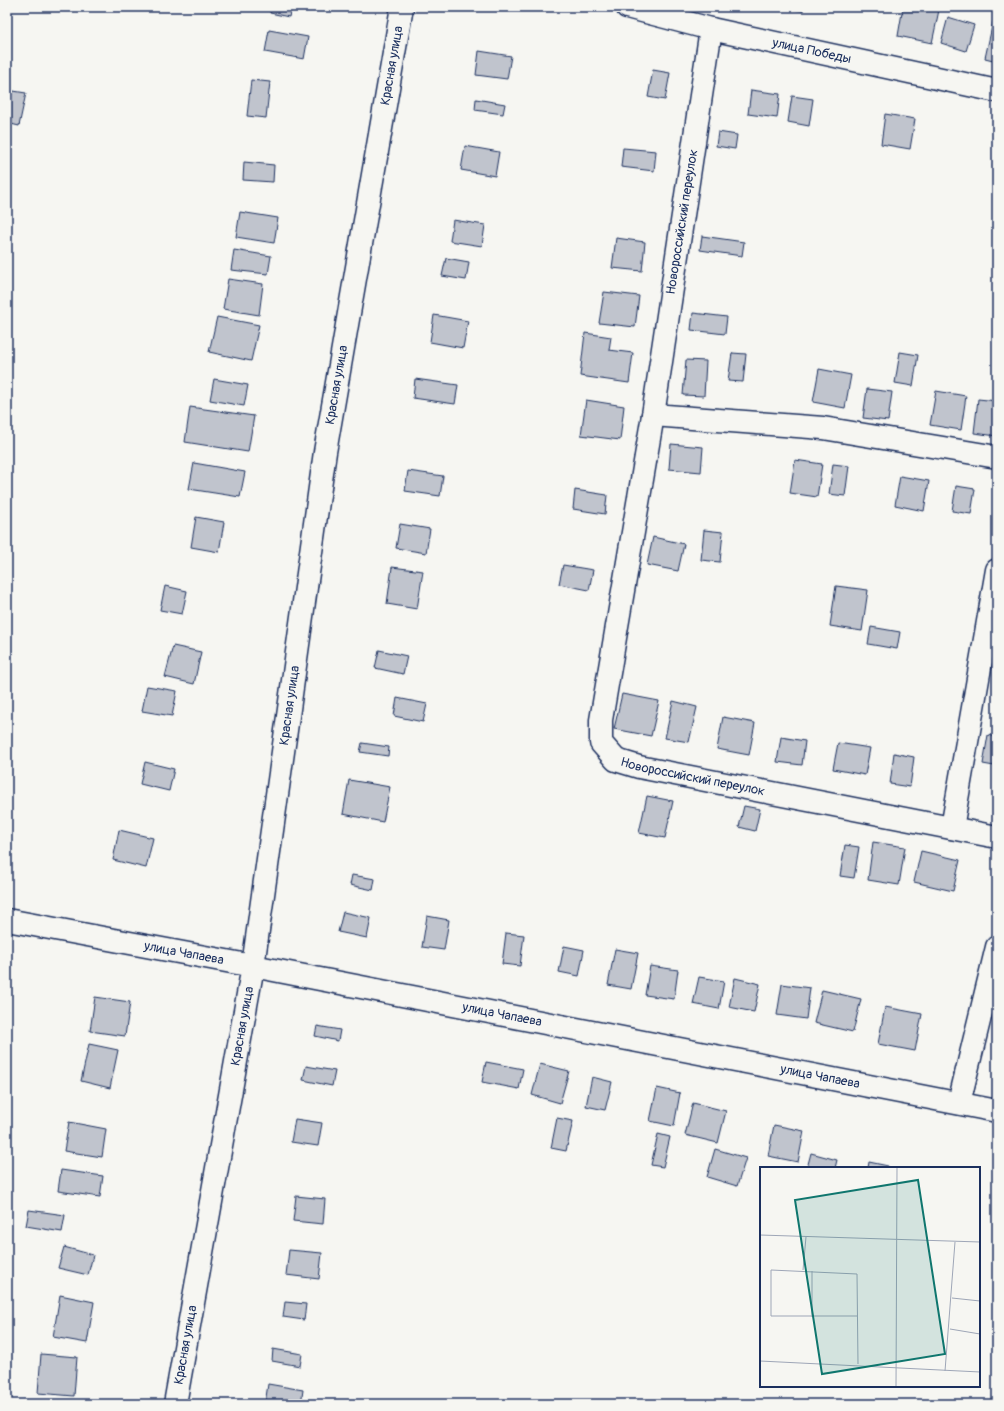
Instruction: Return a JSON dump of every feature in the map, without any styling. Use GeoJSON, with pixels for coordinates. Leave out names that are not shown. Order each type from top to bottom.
{"type":"FeatureCollection","features":[{"type":"Feature","properties":{"kind":"street","name":"Красная улица"},"geometry":{"type":"LineString","coordinates":[[175,1404],[253,966],[325,452],[402,7]]}},
{"type":"Feature","properties":{"kind":"street","name":"улица Победы"},"geometry":{"type":"LineString","coordinates":[[627,7],[711,29],[997,91]]}},
{"type":"Feature","properties":{"kind":"street","name":"Новороссийский переулок"},"geometry":{"type":"LineString","coordinates":[[711,29],[653,415],[601,720],[601,743],[616,760],[639,767],[997,837]]}},
{"type":"Feature","properties":{"kind":"street"},"geometry":{"type":"LineString","coordinates":[[653,415],[823,428],[997,457]]}},
{"type":"Feature","properties":{"kind":"street"},"geometry":{"type":"LineString","coordinates":[[952,828],[997,570]]}},
{"type":"Feature","properties":{"kind":"street","name":"улица Чапаева"},"geometry":{"type":"LineString","coordinates":[[7,920],[253,966],[997,1111]]}},
{"type":"Feature","properties":{"kind":"street"},"geometry":{"type":"LineString","coordinates":[[958,1103],[997,948]]}},
{"type":"Feature","properties":{"kind":"building"},"geometry":{"type":"Polygon","coordinates":[[[271,7],[291,7],[289,17],[270,13],[271,7]]]}},
{"type":"Feature","properties":{"kind":"building"},"geometry":{"type":"Polygon","coordinates":[[[782,7],[803,7],[803,11],[782,7]]]}},
{"type":"Feature","properties":{"kind":"building"},"geometry":{"type":"Polygon","coordinates":[[[903,7],[924,7],[939,10],[932,43],[898,36],[903,7]]]}},
{"type":"Feature","properties":{"kind":"building"},"geometry":{"type":"Polygon","coordinates":[[[948,17],[974,25],[966,51],[941,43],[948,17]]]}},
{"type":"Feature","properties":{"kind":"building"},"geometry":{"type":"Polygon","coordinates":[[[993,22],[997,23],[997,61],[985,58],[993,22]]]}},
{"type":"Feature","properties":{"kind":"building"},"geometry":{"type":"Polygon","coordinates":[[[269,30],[308,37],[304,59],[265,52],[269,30]]]}},
{"type":"Feature","properties":{"kind":"building"},"geometry":{"type":"Polygon","coordinates":[[[479,51],[511,56],[507,79],[476,75],[479,51]]]}},
{"type":"Feature","properties":{"kind":"building"},"geometry":{"type":"Polygon","coordinates":[[[653,70],[670,73],[665,100],[648,97],[653,70]]]}},
{"type":"Feature","properties":{"kind":"building"},"geometry":{"type":"Polygon","coordinates":[[[251,80],[270,82],[266,118],[247,116],[251,80]]]}},
{"type":"Feature","properties":{"kind":"building"},"geometry":{"type":"Polygon","coordinates":[[[7,90],[26,93],[19,126],[7,123],[7,90]]]}},
{"type":"Feature","properties":{"kind":"building"},"geometry":{"type":"Polygon","coordinates":[[[751,90],[780,94],[777,118],[748,114],[751,90]]]}},
{"type":"Feature","properties":{"kind":"building"},"geometry":{"type":"Polygon","coordinates":[[[792,96],[813,99],[809,126],[788,122],[792,96]]]}},
{"type":"Feature","properties":{"kind":"building"},"geometry":{"type":"Polygon","coordinates":[[[476,99],[505,104],[503,114],[475,110],[476,99]]]}},
{"type":"Feature","properties":{"kind":"building"},"geometry":{"type":"Polygon","coordinates":[[[885,114],[915,119],[910,149],[881,144],[885,114]]]}},
{"type":"Feature","properties":{"kind":"building"},"geometry":{"type":"Polygon","coordinates":[[[718,132],[737,135],[735,149],[716,146],[718,132]]]}},
{"type":"Feature","properties":{"kind":"building"},"geometry":{"type":"Polygon","coordinates":[[[997,141],[997,168],[993,167],[997,141]]]}},
{"type":"Feature","properties":{"kind":"building"},"geometry":{"type":"Polygon","coordinates":[[[465,146],[499,152],[495,176],[461,170],[465,146]]]}},
{"type":"Feature","properties":{"kind":"building"},"geometry":{"type":"Polygon","coordinates":[[[623,148],[656,151],[654,171],[621,167],[623,148]]]}},
{"type":"Feature","properties":{"kind":"building"},"geometry":{"type":"Polygon","coordinates":[[[7,149],[10,149],[7,163],[7,149]]]}},
{"type":"Feature","properties":{"kind":"building"},"geometry":{"type":"Polygon","coordinates":[[[244,162],[274,165],[273,182],[243,180],[244,162]]]}},
{"type":"Feature","properties":{"kind":"building"},"geometry":{"type":"Polygon","coordinates":[[[240,212],[278,218],[274,243],[236,237],[240,212]]]}},
{"type":"Feature","properties":{"kind":"building"},"geometry":{"type":"Polygon","coordinates":[[[453,220],[485,225],[482,246],[450,241],[453,220]]]}},
{"type":"Feature","properties":{"kind":"building"},"geometry":{"type":"Polygon","coordinates":[[[702,236],[744,242],[742,256],[700,250],[702,236]]]}},
{"type":"Feature","properties":{"kind":"building"},"geometry":{"type":"Polygon","coordinates":[[[616,238],[645,242],[642,271],[612,268],[616,238]]]}},
{"type":"Feature","properties":{"kind":"building"},"geometry":{"type":"Polygon","coordinates":[[[234,250],[271,256],[268,274],[231,270],[234,250]]]}},
{"type":"Feature","properties":{"kind":"building"},"geometry":{"type":"Polygon","coordinates":[[[446,258],[469,262],[466,280],[442,276],[446,258]]]}},
{"type":"Feature","properties":{"kind":"building"},"geometry":{"type":"Polygon","coordinates":[[[228,279],[263,284],[259,315],[223,309],[228,279]]]}},
{"type":"Feature","properties":{"kind":"building"},"geometry":{"type":"Polygon","coordinates":[[[604,292],[639,296],[635,327],[599,323],[604,292]]]}},
{"type":"Feature","properties":{"kind":"building"},"geometry":{"type":"Polygon","coordinates":[[[693,313],[727,317],[725,334],[691,330],[693,313]]]}},
{"type":"Feature","properties":{"kind":"building"},"geometry":{"type":"Polygon","coordinates":[[[434,315],[468,321],[463,348],[430,342],[434,315]]]}},
{"type":"Feature","properties":{"kind":"building"},"geometry":{"type":"Polygon","coordinates":[[[217,317],[259,325],[251,361],[209,352],[217,317]]]}},
{"type":"Feature","properties":{"kind":"building"},"geometry":{"type":"Polygon","coordinates":[[[585,333],[611,337],[609,350],[633,353],[629,383],[580,376],[585,333]]]}},
{"type":"Feature","properties":{"kind":"building"},"geometry":{"type":"Polygon","coordinates":[[[900,352],[918,355],[913,386],[895,383],[900,352]]]}},
{"type":"Feature","properties":{"kind":"building"},"geometry":{"type":"Polygon","coordinates":[[[732,353],[746,354],[743,382],[728,381],[732,353]]]}},
{"type":"Feature","properties":{"kind":"building"},"geometry":{"type":"Polygon","coordinates":[[[686,360],[706,361],[704,396],[683,395],[686,360]]]}},
{"type":"Feature","properties":{"kind":"building"},"geometry":{"type":"Polygon","coordinates":[[[819,369],[851,375],[845,408],[813,402],[819,369]]]}},
{"type":"Feature","properties":{"kind":"building"},"geometry":{"type":"Polygon","coordinates":[[[214,379],[248,385],[244,406],[210,400],[214,379]]]}},
{"type":"Feature","properties":{"kind":"building"},"geometry":{"type":"Polygon","coordinates":[[[415,379],[458,385],[455,404],[413,398],[415,379]]]}},
{"type":"Feature","properties":{"kind":"building"},"geometry":{"type":"Polygon","coordinates":[[[867,389],[892,392],[888,421],[863,418],[867,389]]]}},
{"type":"Feature","properties":{"kind":"building"},"geometry":{"type":"Polygon","coordinates":[[[936,391],[966,396],[961,430],[930,425],[936,391]]]}},
{"type":"Feature","properties":{"kind":"building"},"geometry":{"type":"Polygon","coordinates":[[[978,399],[997,401],[997,436],[974,433],[978,399]]]}},
{"type":"Feature","properties":{"kind":"building"},"geometry":{"type":"Polygon","coordinates":[[[586,400],[624,406],[620,440],[581,435],[586,400]]]}},
{"type":"Feature","properties":{"kind":"building"},"geometry":{"type":"Polygon","coordinates":[[[190,407],[254,416],[248,452],[185,442],[190,407]]]}},
{"type":"Feature","properties":{"kind":"building"},"geometry":{"type":"Polygon","coordinates":[[[671,444],[703,447],[701,472],[669,469],[671,444]]]}},
{"type":"Feature","properties":{"kind":"building"},"geometry":{"type":"Polygon","coordinates":[[[795,460],[822,464],[817,497],[790,493],[795,460]]]}},
{"type":"Feature","properties":{"kind":"building"},"geometry":{"type":"Polygon","coordinates":[[[194,463],[245,472],[240,497],[189,489],[194,463]]]}},
{"type":"Feature","properties":{"kind":"building"},"geometry":{"type":"Polygon","coordinates":[[[833,464],[849,466],[845,496],[829,494],[833,464]]]}},
{"type":"Feature","properties":{"kind":"building"},"geometry":{"type":"Polygon","coordinates":[[[408,471],[443,476],[440,496],[405,491],[408,471]]]}},
{"type":"Feature","properties":{"kind":"building"},"geometry":{"type":"Polygon","coordinates":[[[900,476],[929,481],[924,511],[895,505],[900,476]]]}},
{"type":"Feature","properties":{"kind":"building"},"geometry":{"type":"Polygon","coordinates":[[[956,486],[975,489],[971,514],[952,511],[956,486]]]}},
{"type":"Feature","properties":{"kind":"building"},"geometry":{"type":"Polygon","coordinates":[[[575,490],[607,495],[605,514],[573,509],[575,490]]]}},
{"type":"Feature","properties":{"kind":"building"},"geometry":{"type":"Polygon","coordinates":[[[196,517],[224,522],[219,552],[191,547],[196,517]]]}},
{"type":"Feature","properties":{"kind":"building"},"geometry":{"type":"Polygon","coordinates":[[[400,524],[430,529],[426,553],[396,548],[400,524]]]}},
{"type":"Feature","properties":{"kind":"building"},"geometry":{"type":"Polygon","coordinates":[[[704,530],[723,532],[720,562],[701,560],[704,530]]]}},
{"type":"Feature","properties":{"kind":"building"},"geometry":{"type":"Polygon","coordinates":[[[653,537],[684,544],[678,571],[647,565],[653,537]]]}},
{"type":"Feature","properties":{"kind":"building"},"geometry":{"type":"Polygon","coordinates":[[[563,565],[593,570],[589,590],[559,584],[563,565]]]}},
{"type":"Feature","properties":{"kind":"building"},"geometry":{"type":"Polygon","coordinates":[[[392,567],[423,571],[417,609],[387,604],[392,567]]]}},
{"type":"Feature","properties":{"kind":"building"},"geometry":{"type":"Polygon","coordinates":[[[165,586],[187,591],[182,614],[160,610],[165,586]]]}},
{"type":"Feature","properties":{"kind":"building"},"geometry":{"type":"Polygon","coordinates":[[[836,586],[868,590],[862,631],[830,626],[836,586]]]}},
{"type":"Feature","properties":{"kind":"building"},"geometry":{"type":"Polygon","coordinates":[[[871,627],[900,632],[897,649],[868,644],[871,627]]]}},
{"type":"Feature","properties":{"kind":"building"},"geometry":{"type":"Polygon","coordinates":[[[173,646],[201,652],[194,684],[165,677],[173,646]]]}},
{"type":"Feature","properties":{"kind":"building"},"geometry":{"type":"Polygon","coordinates":[[[379,650],[407,656],[403,674],[375,668],[379,650]]]}},
{"type":"Feature","properties":{"kind":"building"},"geometry":{"type":"Polygon","coordinates":[[[147,686],[177,691],[172,716],[142,711],[147,686]]]}},
{"type":"Feature","properties":{"kind":"building"},"geometry":{"type":"Polygon","coordinates":[[[622,694],[659,701],[651,736],[614,729],[622,694]]]}},
{"type":"Feature","properties":{"kind":"building"},"geometry":{"type":"Polygon","coordinates":[[[397,698],[427,704],[423,722],[394,716],[397,698]]]}},
{"type":"Feature","properties":{"kind":"building"},"geometry":{"type":"Polygon","coordinates":[[[673,701],[697,707],[689,742],[665,738],[673,701]]]}},
{"type":"Feature","properties":{"kind":"building"},"geometry":{"type":"Polygon","coordinates":[[[723,717],[755,723],[749,755],[717,749],[723,717]]]}},
{"type":"Feature","properties":{"kind":"building"},"geometry":{"type":"Polygon","coordinates":[[[988,735],[997,737],[994,766],[983,764],[988,735]]]}},
{"type":"Feature","properties":{"kind":"building"},"geometry":{"type":"Polygon","coordinates":[[[781,737],[805,741],[802,765],[777,762],[781,737]]]}},
{"type":"Feature","properties":{"kind":"building"},"geometry":{"type":"Polygon","coordinates":[[[362,743],[389,747],[388,756],[360,752],[362,743]]]}},
{"type":"Feature","properties":{"kind":"building"},"geometry":{"type":"Polygon","coordinates":[[[838,743],[870,748],[865,775],[833,769],[838,743]]]}},
{"type":"Feature","properties":{"kind":"building"},"geometry":{"type":"Polygon","coordinates":[[[894,753],[914,757],[910,787],[890,784],[894,753]]]}},
{"type":"Feature","properties":{"kind":"building"},"geometry":{"type":"Polygon","coordinates":[[[145,762],[174,769],[169,791],[140,784],[145,762]]]}},
{"type":"Feature","properties":{"kind":"building"},"geometry":{"type":"Polygon","coordinates":[[[349,780],[390,787],[383,822],[343,814],[349,780]]]}},
{"type":"Feature","properties":{"kind":"building"},"geometry":{"type":"Polygon","coordinates":[[[647,796],[673,801],[665,838],[639,833],[647,796]]]}},
{"type":"Feature","properties":{"kind":"building"},"geometry":{"type":"Polygon","coordinates":[[[744,806],[760,809],[755,831],[739,827],[744,806]]]}},
{"type":"Feature","properties":{"kind":"building"},"geometry":{"type":"Polygon","coordinates":[[[119,830],[153,838],[146,868],[113,860],[119,830]]]}},
{"type":"Feature","properties":{"kind":"building"},"geometry":{"type":"Polygon","coordinates":[[[873,842],[905,847],[899,885],[868,880],[873,842]]]}},
{"type":"Feature","properties":{"kind":"building"},"geometry":{"type":"Polygon","coordinates":[[[845,845],[859,847],[854,878],[840,876],[845,845]]]}},
{"type":"Feature","properties":{"kind":"building"},"geometry":{"type":"Polygon","coordinates":[[[921,851],[960,860],[953,891],[914,882],[921,851]]]}},
{"type":"Feature","properties":{"kind":"building"},"geometry":{"type":"Polygon","coordinates":[[[352,875],[375,879],[373,890],[350,885],[352,875]]]}},
{"type":"Feature","properties":{"kind":"building"},"geometry":{"type":"Polygon","coordinates":[[[343,912],[371,918],[367,938],[338,932],[343,912]]]}},
{"type":"Feature","properties":{"kind":"building"},"geometry":{"type":"Polygon","coordinates":[[[427,916],[449,920],[444,950],[422,947],[427,916]]]}},
{"type":"Feature","properties":{"kind":"building"},"geometry":{"type":"Polygon","coordinates":[[[506,933],[524,935],[520,966],[502,964],[506,933]]]}},
{"type":"Feature","properties":{"kind":"building"},"geometry":{"type":"Polygon","coordinates":[[[564,946],[584,950],[579,976],[559,972],[564,946]]]}},
{"type":"Feature","properties":{"kind":"building"},"geometry":{"type":"Polygon","coordinates":[[[615,949],[638,953],[631,989],[608,985],[615,949]]]}},
{"type":"Feature","properties":{"kind":"building"},"geometry":{"type":"Polygon","coordinates":[[[650,966],[678,970],[674,999],[645,995],[650,966]]]}},
{"type":"Feature","properties":{"kind":"building"},"geometry":{"type":"Polygon","coordinates":[[[699,977],[724,981],[719,1009],[693,1004],[699,977]]]}},
{"type":"Feature","properties":{"kind":"building"},"geometry":{"type":"Polygon","coordinates":[[[735,978],[760,984],[754,1012],[729,1007],[735,978]]]}},
{"type":"Feature","properties":{"kind":"building"},"geometry":{"type":"Polygon","coordinates":[[[782,984],[810,988],[806,1019],[777,1015],[782,984]]]}},
{"type":"Feature","properties":{"kind":"building"},"geometry":{"type":"Polygon","coordinates":[[[822,990],[861,999],[853,1032],[814,1023],[822,990]]]}},
{"type":"Feature","properties":{"kind":"building"},"geometry":{"type":"Polygon","coordinates":[[[95,997],[130,1002],[125,1036],[90,1031],[95,997]]]}},
{"type":"Feature","properties":{"kind":"building"},"geometry":{"type":"Polygon","coordinates":[[[885,1007],[922,1014],[915,1051],[878,1044],[885,1007]]]}},
{"type":"Feature","properties":{"kind":"building"},"geometry":{"type":"Polygon","coordinates":[[[317,1026],[340,1030],[338,1041],[315,1036],[317,1026]]]}},
{"type":"Feature","properties":{"kind":"building"},"geometry":{"type":"Polygon","coordinates":[[[89,1044],[118,1050],[110,1088],[81,1081],[89,1044]]]}},
{"type":"Feature","properties":{"kind":"building"},"geometry":{"type":"Polygon","coordinates":[[[486,1062],[523,1069],[519,1089],[482,1082],[486,1062]]]}},
{"type":"Feature","properties":{"kind":"building"},"geometry":{"type":"Polygon","coordinates":[[[540,1064],[569,1071],[560,1103],[532,1095],[540,1064]]]}},
{"type":"Feature","properties":{"kind":"building"},"geometry":{"type":"Polygon","coordinates":[[[306,1066],[335,1071],[332,1086],[303,1080],[306,1066]]]}},
{"type":"Feature","properties":{"kind":"building"},"geometry":{"type":"Polygon","coordinates":[[[592,1077],[612,1082],[605,1110],[586,1106],[592,1077]]]}},
{"type":"Feature","properties":{"kind":"building"},"geometry":{"type":"Polygon","coordinates":[[[657,1088],[680,1093],[674,1126],[650,1121],[657,1088]]]}},
{"type":"Feature","properties":{"kind":"building"},"geometry":{"type":"Polygon","coordinates":[[[693,1103],[726,1111],[718,1143],[685,1135],[693,1103]]]}},
{"type":"Feature","properties":{"kind":"building"},"geometry":{"type":"Polygon","coordinates":[[[557,1118],[573,1121],[566,1151],[551,1148],[557,1118]]]}},
{"type":"Feature","properties":{"kind":"building"},"geometry":{"type":"Polygon","coordinates":[[[295,1119],[322,1123],[318,1146],[291,1142],[295,1119]]]}},
{"type":"Feature","properties":{"kind":"building"},"geometry":{"type":"Polygon","coordinates":[[[69,1122],[106,1129],[102,1157],[64,1151],[69,1122]]]}},
{"type":"Feature","properties":{"kind":"building"},"geometry":{"type":"Polygon","coordinates":[[[774,1125],[804,1131],[798,1162],[768,1156],[774,1125]]]}},
{"type":"Feature","properties":{"kind":"building"},"geometry":{"type":"Polygon","coordinates":[[[658,1134],[670,1137],[663,1167],[651,1165],[658,1134]]]}},
{"type":"Feature","properties":{"kind":"building"},"geometry":{"type":"Polygon","coordinates":[[[715,1149],[746,1158],[737,1186],[707,1177],[715,1149]]]}},
{"type":"Feature","properties":{"kind":"building"},"geometry":{"type":"Polygon","coordinates":[[[811,1153],[837,1160],[835,1167],[807,1167],[811,1153]]]}},
{"type":"Feature","properties":{"kind":"building"},"geometry":{"type":"Polygon","coordinates":[[[869,1162],[888,1166],[888,1167],[868,1167],[869,1162]]]}},
{"type":"Feature","properties":{"kind":"building"},"geometry":{"type":"Polygon","coordinates":[[[61,1170],[103,1176],[100,1197],[58,1191],[61,1170]]]}},
{"type":"Feature","properties":{"kind":"building"},"geometry":{"type":"Polygon","coordinates":[[[296,1196],[325,1199],[323,1224],[293,1221],[296,1196]]]}},
{"type":"Feature","properties":{"kind":"building"},"geometry":{"type":"Polygon","coordinates":[[[29,1210],[65,1215],[62,1232],[26,1226],[29,1210]]]}},
{"type":"Feature","properties":{"kind":"building"},"geometry":{"type":"Polygon","coordinates":[[[64,1247],[93,1255],[88,1275],[58,1268],[64,1247]]]}},
{"type":"Feature","properties":{"kind":"building"},"geometry":{"type":"Polygon","coordinates":[[[289,1250],[322,1253],[319,1279],[286,1275],[289,1250]]]}},
{"type":"Feature","properties":{"kind":"building"},"geometry":{"type":"Polygon","coordinates":[[[60,1295],[94,1302],[87,1343],[53,1337],[60,1295]]]}},
{"type":"Feature","properties":{"kind":"building"},"geometry":{"type":"Polygon","coordinates":[[[285,1302],[306,1304],[304,1320],[283,1317],[285,1302]]]}},
{"type":"Feature","properties":{"kind":"building"},"geometry":{"type":"Polygon","coordinates":[[[273,1349],[302,1354],[300,1366],[272,1361],[273,1349]]]}},
{"type":"Feature","properties":{"kind":"building"},"geometry":{"type":"Polygon","coordinates":[[[41,1354],[77,1357],[74,1396],[38,1393],[41,1354]]]}},
{"type":"Feature","properties":{"kind":"building"},"geometry":{"type":"Polygon","coordinates":[[[268,1384],[303,1390],[301,1404],[265,1404],[268,1384]]]}}]}
